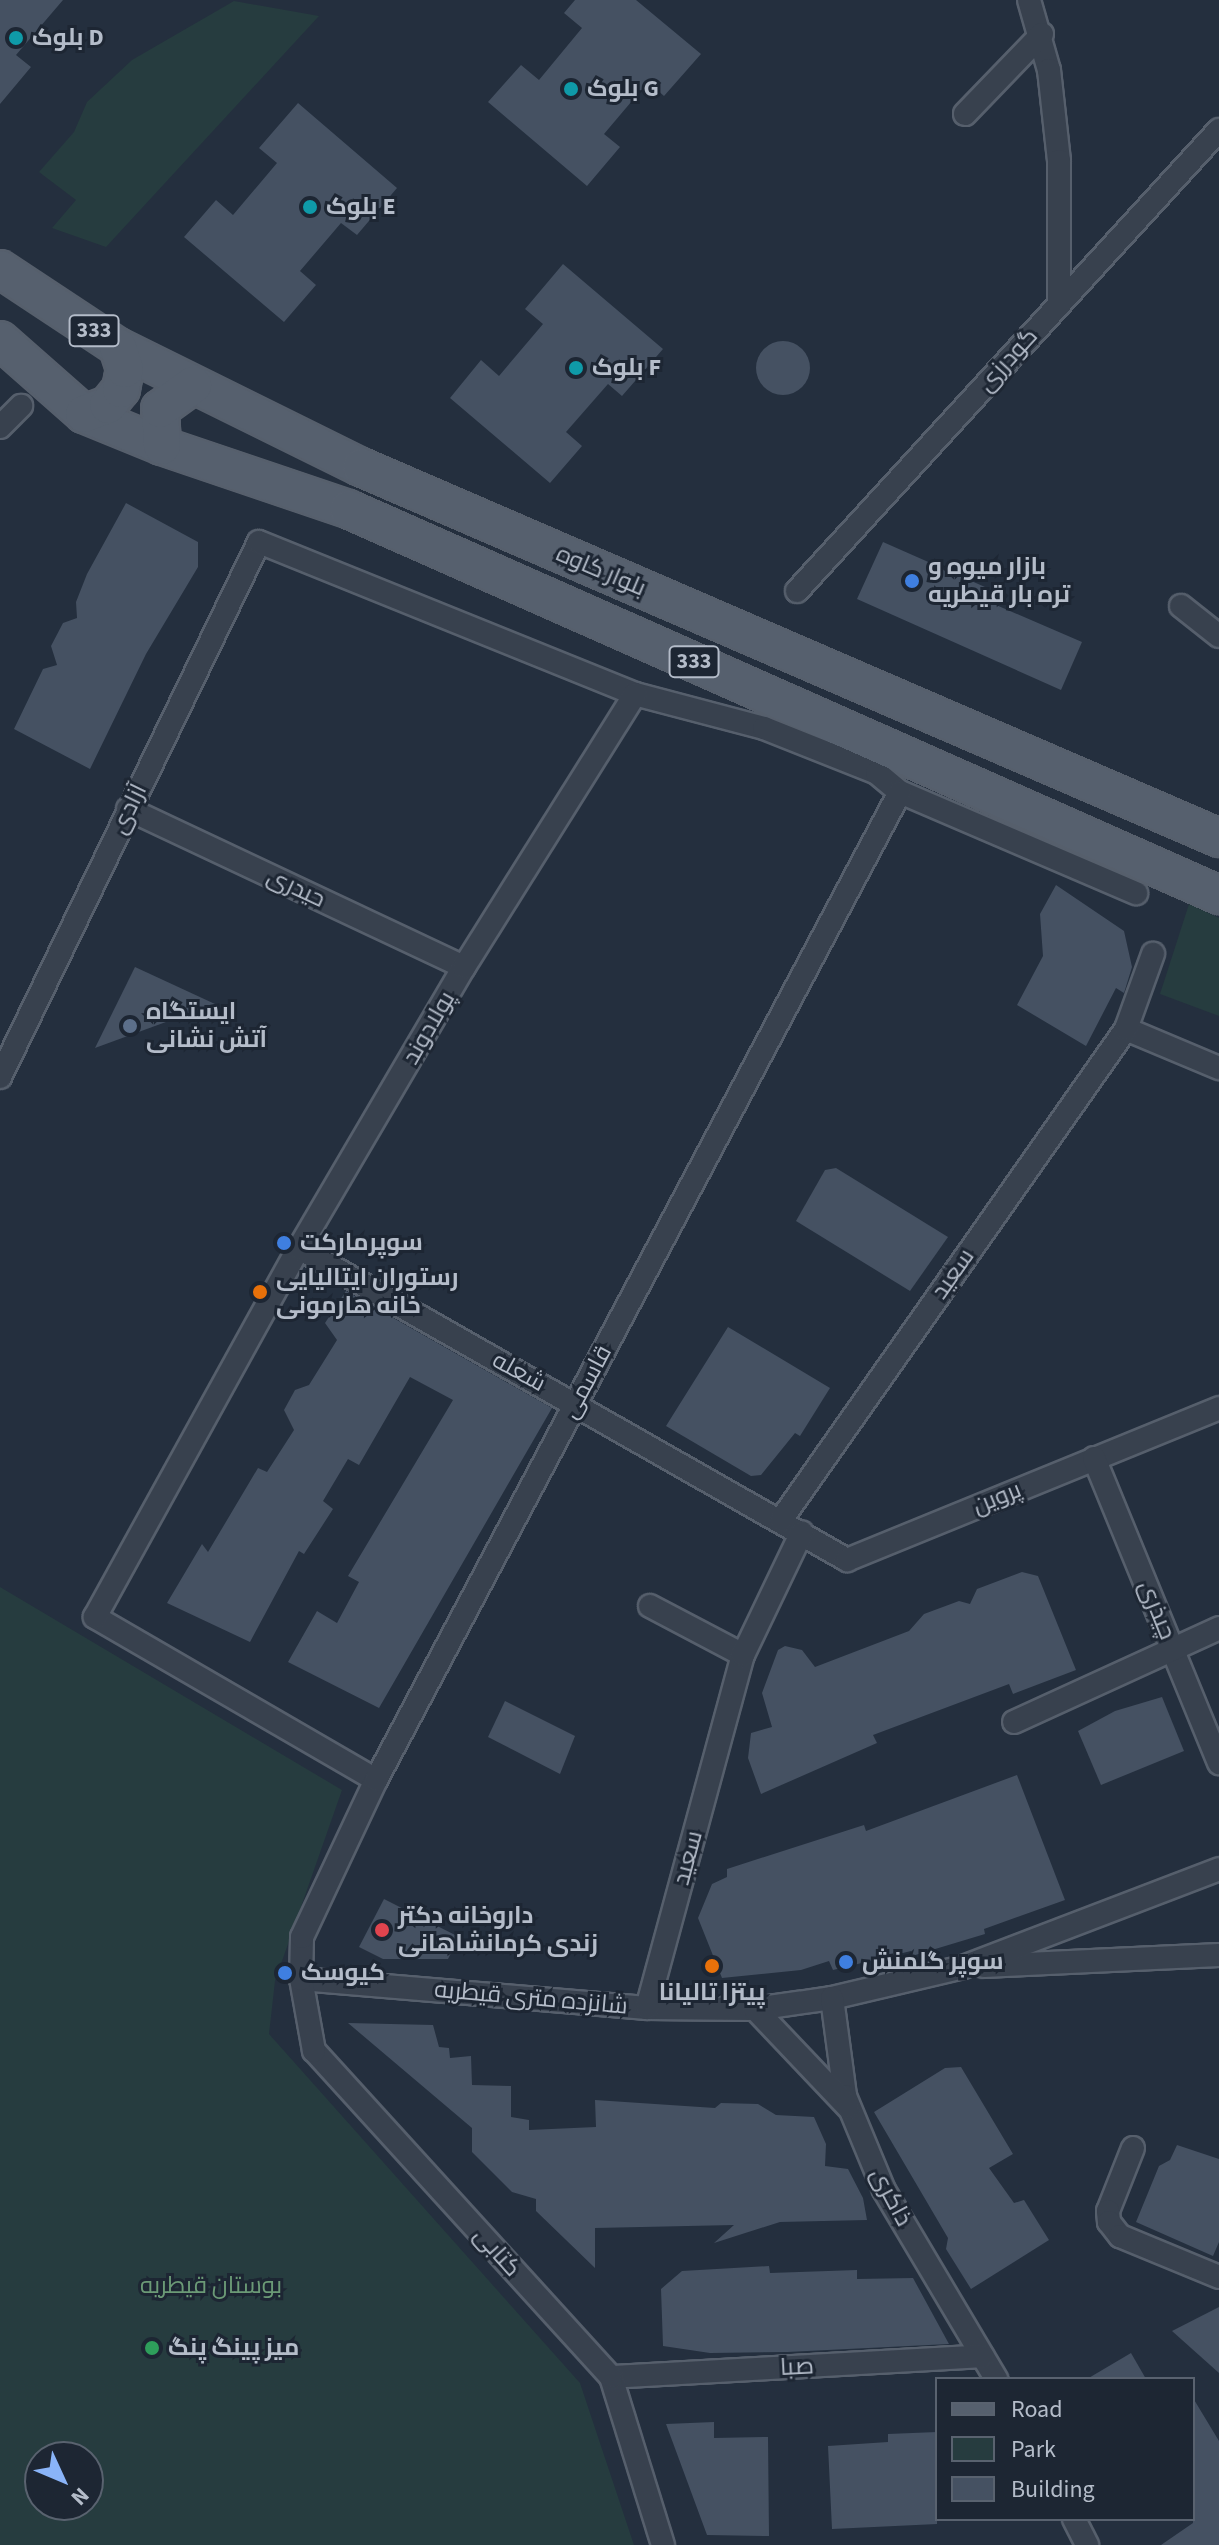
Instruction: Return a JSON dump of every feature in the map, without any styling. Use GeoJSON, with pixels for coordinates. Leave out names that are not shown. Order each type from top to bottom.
{"type":"FeatureCollection","features":[{"type":"Feature","properties":{"kind":"main road","name":"بلوار کاوه"},"geometry":{"type":"LineString","coordinates":[[0,269],[118,347],[361,467],[1219,838]]}},
{"type":"Feature","properties":{"kind":"main road","name":"بلوار کاوه"},"geometry":{"type":"LineString","coordinates":[[0,340],[84,414],[162,446],[348,509],[1219,895]]}},
{"type":"Feature","properties":{"kind":"main road"},"geometry":{"type":"LineString","coordinates":[[84,414],[108,405],[121,389],[125,369],[118,347]]}},
{"type":"Feature","properties":{"kind":"main road"},"geometry":{"type":"LineString","coordinates":[[162,446],[160,409],[193,385]]}},
{"type":"Feature","properties":{"kind":"street"},"geometry":{"type":"LineString","coordinates":[[1029,0],[1042,34],[1059,161],[1059,305]]}},
{"type":"Feature","properties":{"kind":"street"},"geometry":{"type":"LineString","coordinates":[[965,114],[1042,34]]}},
{"type":"Feature","properties":{"kind":"street","name":"گودرزی"},"geometry":{"type":"LineString","coordinates":[[797,591],[1219,130]]}},
{"type":"Feature","properties":{"kind":"street"},"geometry":{"type":"LineString","coordinates":[[0,427],[21,406]]}},
{"type":"Feature","properties":{"kind":"street","name":"آزادی"},"geometry":{"type":"LineString","coordinates":[[0,1076],[259,542],[635,694]]}},
{"type":"Feature","properties":{"kind":"street"},"geometry":{"type":"LineString","coordinates":[[1181,606],[1219,636]]}},
{"type":"Feature","properties":{"kind":"street"},"geometry":{"type":"LineString","coordinates":[[635,694],[764,728],[877,773],[900,792],[1136,893]]}},
{"type":"Feature","properties":{"kind":"street","name":"پولادوند"},"geometry":{"type":"LineString","coordinates":[[376,1780],[95,1617],[299,1248],[464,967],[635,694]]}},
{"type":"Feature","properties":{"kind":"street","name":"قاسمی"},"geometry":{"type":"LineString","coordinates":[[301,1979],[307,1919],[376,1780],[900,792]]}},
{"type":"Feature","properties":{"kind":"street","name":"حیدری"},"geometry":{"type":"LineString","coordinates":[[128,809],[464,967]]}},
{"type":"Feature","properties":{"kind":"street","name":"سعید"},"geometry":{"type":"LineString","coordinates":[[781,1520],[1126,1029],[1153,954]]}},
{"type":"Feature","properties":{"kind":"street"},"geometry":{"type":"LineString","coordinates":[[1126,1029],[1219,1068]]}},
{"type":"Feature","properties":{"kind":"street","name":"شعله"},"geometry":{"type":"LineString","coordinates":[[299,1248],[781,1520]]}},
{"type":"Feature","properties":{"kind":"street","name":"پروین"},"geometry":{"type":"LineString","coordinates":[[781,1520],[847,1560],[1219,1408]]}},
{"type":"Feature","properties":{"kind":"street","name":"چیذری"},"geometry":{"type":"LineString","coordinates":[[1094,1458],[1219,1763]]}},
{"type":"Feature","properties":{"kind":"street","name":"سعید"},"geometry":{"type":"LineString","coordinates":[[647,2008],[743,1655],[802,1532]]}},
{"type":"Feature","properties":{"kind":"street"},"geometry":{"type":"LineString","coordinates":[[650,1606],[743,1655]]}},
{"type":"Feature","properties":{"kind":"street"},"geometry":{"type":"LineString","coordinates":[[1014,1722],[1219,1628]]}},
{"type":"Feature","properties":{"kind":"street","name":"شانزده متری قیطریه"},"geometry":{"type":"LineString","coordinates":[[301,1979],[647,2008],[755,2009],[832,1998],[963,1967],[1219,1869]]}},
{"type":"Feature","properties":{"kind":"street"},"geometry":{"type":"LineString","coordinates":[[963,1967],[1219,1955]]}},
{"type":"Feature","properties":{"kind":"street","name":"کتابی"},"geometry":{"type":"LineString","coordinates":[[301,1979],[314,2051],[611,2377],[663,2545]]}},
{"type":"Feature","properties":{"kind":"street","name":"ذاکری"},"geometry":{"type":"LineString","coordinates":[[832,1998],[850,2110],[884,2190],[995,2377]]}},
{"type":"Feature","properties":{"kind":"street"},"geometry":{"type":"LineString","coordinates":[[755,2009],[850,2110]]}},
{"type":"Feature","properties":{"kind":"street"},"geometry":{"type":"LineString","coordinates":[[1133,2148],[1108,2211],[1109,2222],[1120,2236],[1219,2277]]}},
{"type":"Feature","properties":{"kind":"street","name":"صبا"},"geometry":{"type":"LineString","coordinates":[[611,2377],[982,2356]]}},
{"type":"Feature","properties":{"kind":"street"},"geometry":{"type":"LineString","coordinates":[[1075,2521],[1087,2545]]}},
{"type":"Feature","properties":{"kind":"green space"},"geometry":{"type":"Polygon","coordinates":[[[234,1],[319,16],[106,247],[52,228],[76,200],[39,172],[74,132],[87,102],[132,60],[234,1]]]}},
{"type":"Feature","properties":{"kind":"green space"},"geometry":{"type":"Polygon","coordinates":[[[1189,904],[1219,918],[1219,1016],[1160,994],[1189,904]]]}},
{"type":"Feature","properties":{"kind":"green space","name":"بوستان قیطریه"},"geometry":{"type":"Polygon","coordinates":[[[0,1587],[342,1790],[275,1981],[269,2034],[580,2383],[634,2545],[0,2545],[0,1587]]]}},
{"type":"Feature","properties":{"kind":"building","name":"بلوک D"},"geometry":{"type":"Polygon","coordinates":[[[0,0],[63,0],[16,55],[31,67],[0,104],[0,0]]]}},
{"type":"Feature","properties":{"kind":"building","name":"بلوک G"},"geometry":{"type":"Polygon","coordinates":[[[575,0],[636,0],[701,54],[664,96],[648,82],[604,134],[620,147],[587,186],[488,102],[521,65],[539,80],[582,28],[564,13],[575,0]]]}},
{"type":"Feature","properties":{"kind":"building","name":"بلوک E"},"geometry":{"type":"Polygon","coordinates":[[[298,103],[397,188],[357,235],[341,223],[300,271],[316,285],[284,322],[184,237],[216,200],[233,215],[277,163],[259,148],[298,103]]]}},
{"type":"Feature","properties":{"kind":"building","name":"بلوک F"},"geometry":{"type":"Polygon","coordinates":[[[563,264],[663,349],[622,396],[608,384],[566,432],[582,446],[550,483],[450,398],[481,360],[499,376],[543,324],[525,309],[563,264]]]}},
{"type":"Feature","properties":{"kind":"building"},"geometry":{"type":"Polygon","coordinates":[[[783,341],[802,349],[810,368],[802,387],[783,395],[764,387],[756,368],[764,349],[783,341]]]}},
{"type":"Feature","properties":{"kind":"building"},"geometry":{"type":"Polygon","coordinates":[[[126,503],[198,542],[198,567],[146,654],[90,769],[14,729],[43,669],[57,665],[51,646],[63,623],[77,618],[76,602],[87,574],[126,503]]]}},
{"type":"Feature","properties":{"kind":"building"},"geometry":{"type":"Polygon","coordinates":[[[883,542],[985,587],[980,598],[1082,642],[1061,690],[857,599],[883,542]]]}},
{"type":"Feature","properties":{"kind":"building"},"geometry":{"type":"Polygon","coordinates":[[[1056,885],[1124,931],[1132,967],[1124,993],[1116,988],[1086,1046],[1017,1005],[1043,956],[1040,914],[1056,885]]]}},
{"type":"Feature","properties":{"kind":"building","name":"ایستگاه آتش نشانی"},"geometry":{"type":"Polygon","coordinates":[[[135,967],[215,1004],[95,1048],[135,967]]]}},
{"type":"Feature","properties":{"kind":"building"},"geometry":{"type":"Polygon","coordinates":[[[836,1168],[948,1237],[910,1291],[796,1221],[825,1170],[836,1168]]]}},
{"type":"Feature","properties":{"kind":"building"},"geometry":{"type":"Polygon","coordinates":[[[346,1291],[552,1408],[379,1708],[288,1662],[317,1611],[337,1623],[359,1582],[348,1576],[453,1400],[410,1377],[359,1465],[348,1459],[323,1501],[333,1509],[304,1554],[299,1551],[250,1642],[167,1603],[202,1544],[208,1552],[258,1468],[267,1472],[294,1430],[284,1410],[295,1390],[309,1385],[337,1340],[325,1323],[346,1291]]]}},
{"type":"Feature","properties":{"kind":"building"},"geometry":{"type":"Polygon","coordinates":[[[728,1327],[830,1388],[800,1436],[795,1433],[761,1475],[751,1476],[666,1426],[728,1327]]]}},
{"type":"Feature","properties":{"kind":"building"},"geometry":{"type":"Polygon","coordinates":[[[1022,1572],[1038,1576],[1076,1670],[1013,1694],[1009,1684],[873,1735],[877,1743],[761,1794],[748,1758],[751,1733],[772,1727],[762,1693],[778,1650],[785,1646],[802,1650],[815,1667],[909,1631],[924,1614],[959,1601],[970,1604],[977,1589],[1022,1572]]]}},
{"type":"Feature","properties":{"kind":"building"},"geometry":{"type":"Polygon","coordinates":[[[1162,1697],[1184,1751],[1101,1785],[1078,1731],[1115,1711],[1162,1697]]]}},
{"type":"Feature","properties":{"kind":"building"},"geometry":{"type":"Polygon","coordinates":[[[505,1701],[575,1736],[560,1774],[488,1737],[505,1701]]]}},
{"type":"Feature","properties":{"kind":"building"},"geometry":{"type":"Polygon","coordinates":[[[1017,1775],[1065,1900],[984,1929],[985,1934],[912,1956],[911,1951],[833,1970],[829,1961],[801,1970],[722,1978],[698,1918],[712,1884],[727,1877],[727,1869],[864,1825],[866,1831],[1017,1775]]]}},
{"type":"Feature","properties":{"kind":"building"},"geometry":{"type":"Polygon","coordinates":[[[384,1899],[459,1937],[448,1959],[383,1959],[359,1947],[384,1899]]]}},
{"type":"Feature","properties":{"kind":"building"},"geometry":{"type":"Polygon","coordinates":[[[348,2023],[433,2025],[439,2047],[449,2048],[450,2058],[471,2056],[472,2085],[511,2086],[511,2117],[529,2120],[529,2130],[596,2127],[595,2100],[715,2108],[721,2103],[758,2104],[776,2115],[814,2117],[826,2144],[825,2166],[848,2169],[863,2198],[867,2220],[780,2222],[714,2243],[734,2225],[595,2228],[595,2268],[536,2211],[536,2199],[512,2192],[472,2152],[472,2128],[348,2023]]]}},
{"type":"Feature","properties":{"kind":"building"},"geometry":{"type":"Polygon","coordinates":[[[961,2067],[1013,2154],[989,2168],[1014,2203],[1024,2200],[1049,2240],[971,2289],[946,2249],[948,2238],[874,2112],[945,2068],[961,2067]]]}},
{"type":"Feature","properties":{"kind":"building"},"geometry":{"type":"Polygon","coordinates":[[[1177,2145],[1219,2159],[1219,2242],[1213,2256],[1136,2222],[1159,2166],[1170,2160],[1177,2145]]]}},
{"type":"Feature","properties":{"kind":"building"},"geometry":{"type":"Polygon","coordinates":[[[769,2266],[770,2273],[857,2270],[857,2279],[913,2278],[949,2344],[710,2353],[663,2346],[661,2289],[682,2271],[769,2266]]]}},
{"type":"Feature","properties":{"kind":"building"},"geometry":{"type":"Polygon","coordinates":[[[1219,2307],[1219,2373],[1172,2331],[1219,2307]]]}},
{"type":"Feature","properties":{"kind":"building"},"geometry":{"type":"Polygon","coordinates":[[[1131,2353],[1145,2377],[1090,2377],[1131,2353]]]}},
{"type":"Feature","properties":{"kind":"building"},"geometry":{"type":"Polygon","coordinates":[[[1195,2401],[1219,2441],[1219,2545],[1161,2545],[1193,2523],[1195,2401]]]}},
{"type":"Feature","properties":{"kind":"building"},"geometry":{"type":"Polygon","coordinates":[[[714,2422],[714,2438],[768,2437],[769,2536],[707,2535],[666,2424],[714,2422]]]}},
{"type":"Feature","properties":{"kind":"building"},"geometry":{"type":"Polygon","coordinates":[[[935,2432],[937,2524],[832,2529],[828,2446],[888,2442],[888,2434],[935,2432]]]}},
{"type":"Feature","properties":{"kind":"place","name":"بلوک D"},"geometry":{"type":"Point","coordinates":[16,38]}},
{"type":"Feature","properties":{"kind":"place","name":"بلوک G"},"geometry":{"type":"Point","coordinates":[571,89]}},
{"type":"Feature","properties":{"kind":"place","name":"بلوک E"},"geometry":{"type":"Point","coordinates":[310,207]}},
{"type":"Feature","properties":{"kind":"place","name":"بلوک F"},"geometry":{"type":"Point","coordinates":[576,368]}},
{"type":"Feature","properties":{"kind":"place","name":"بازار میوه و تره بار قیطریه"},"geometry":{"type":"Point","coordinates":[912,581]}},
{"type":"Feature","properties":{"kind":"place","name":"ایستگاه آتش نشانی"},"geometry":{"type":"Point","coordinates":[130,1026]}},
{"type":"Feature","properties":{"kind":"place","name":"سوپرمارکت"},"geometry":{"type":"Point","coordinates":[284,1243]}},
{"type":"Feature","properties":{"kind":"place","name":"رستوران ایتالیایی خانه هارمونی"},"geometry":{"type":"Point","coordinates":[260,1292]}},
{"type":"Feature","properties":{"kind":"place","name":"داروخانه دکتر زندی کرمانشاهانی"},"geometry":{"type":"Point","coordinates":[382,1930]}},
{"type":"Feature","properties":{"kind":"place","name":"سوپر گلمنش"},"geometry":{"type":"Point","coordinates":[846,1962]}},
{"type":"Feature","properties":{"kind":"place","name":"پیتزا تالیانا"},"geometry":{"type":"Point","coordinates":[712,1966]}},
{"type":"Feature","properties":{"kind":"place","name":"کیوسک"},"geometry":{"type":"Point","coordinates":[285,1973]}},
{"type":"Feature","properties":{"kind":"place","name":"میز پینگ پنگ"},"geometry":{"type":"Point","coordinates":[152,2348]}}]}
